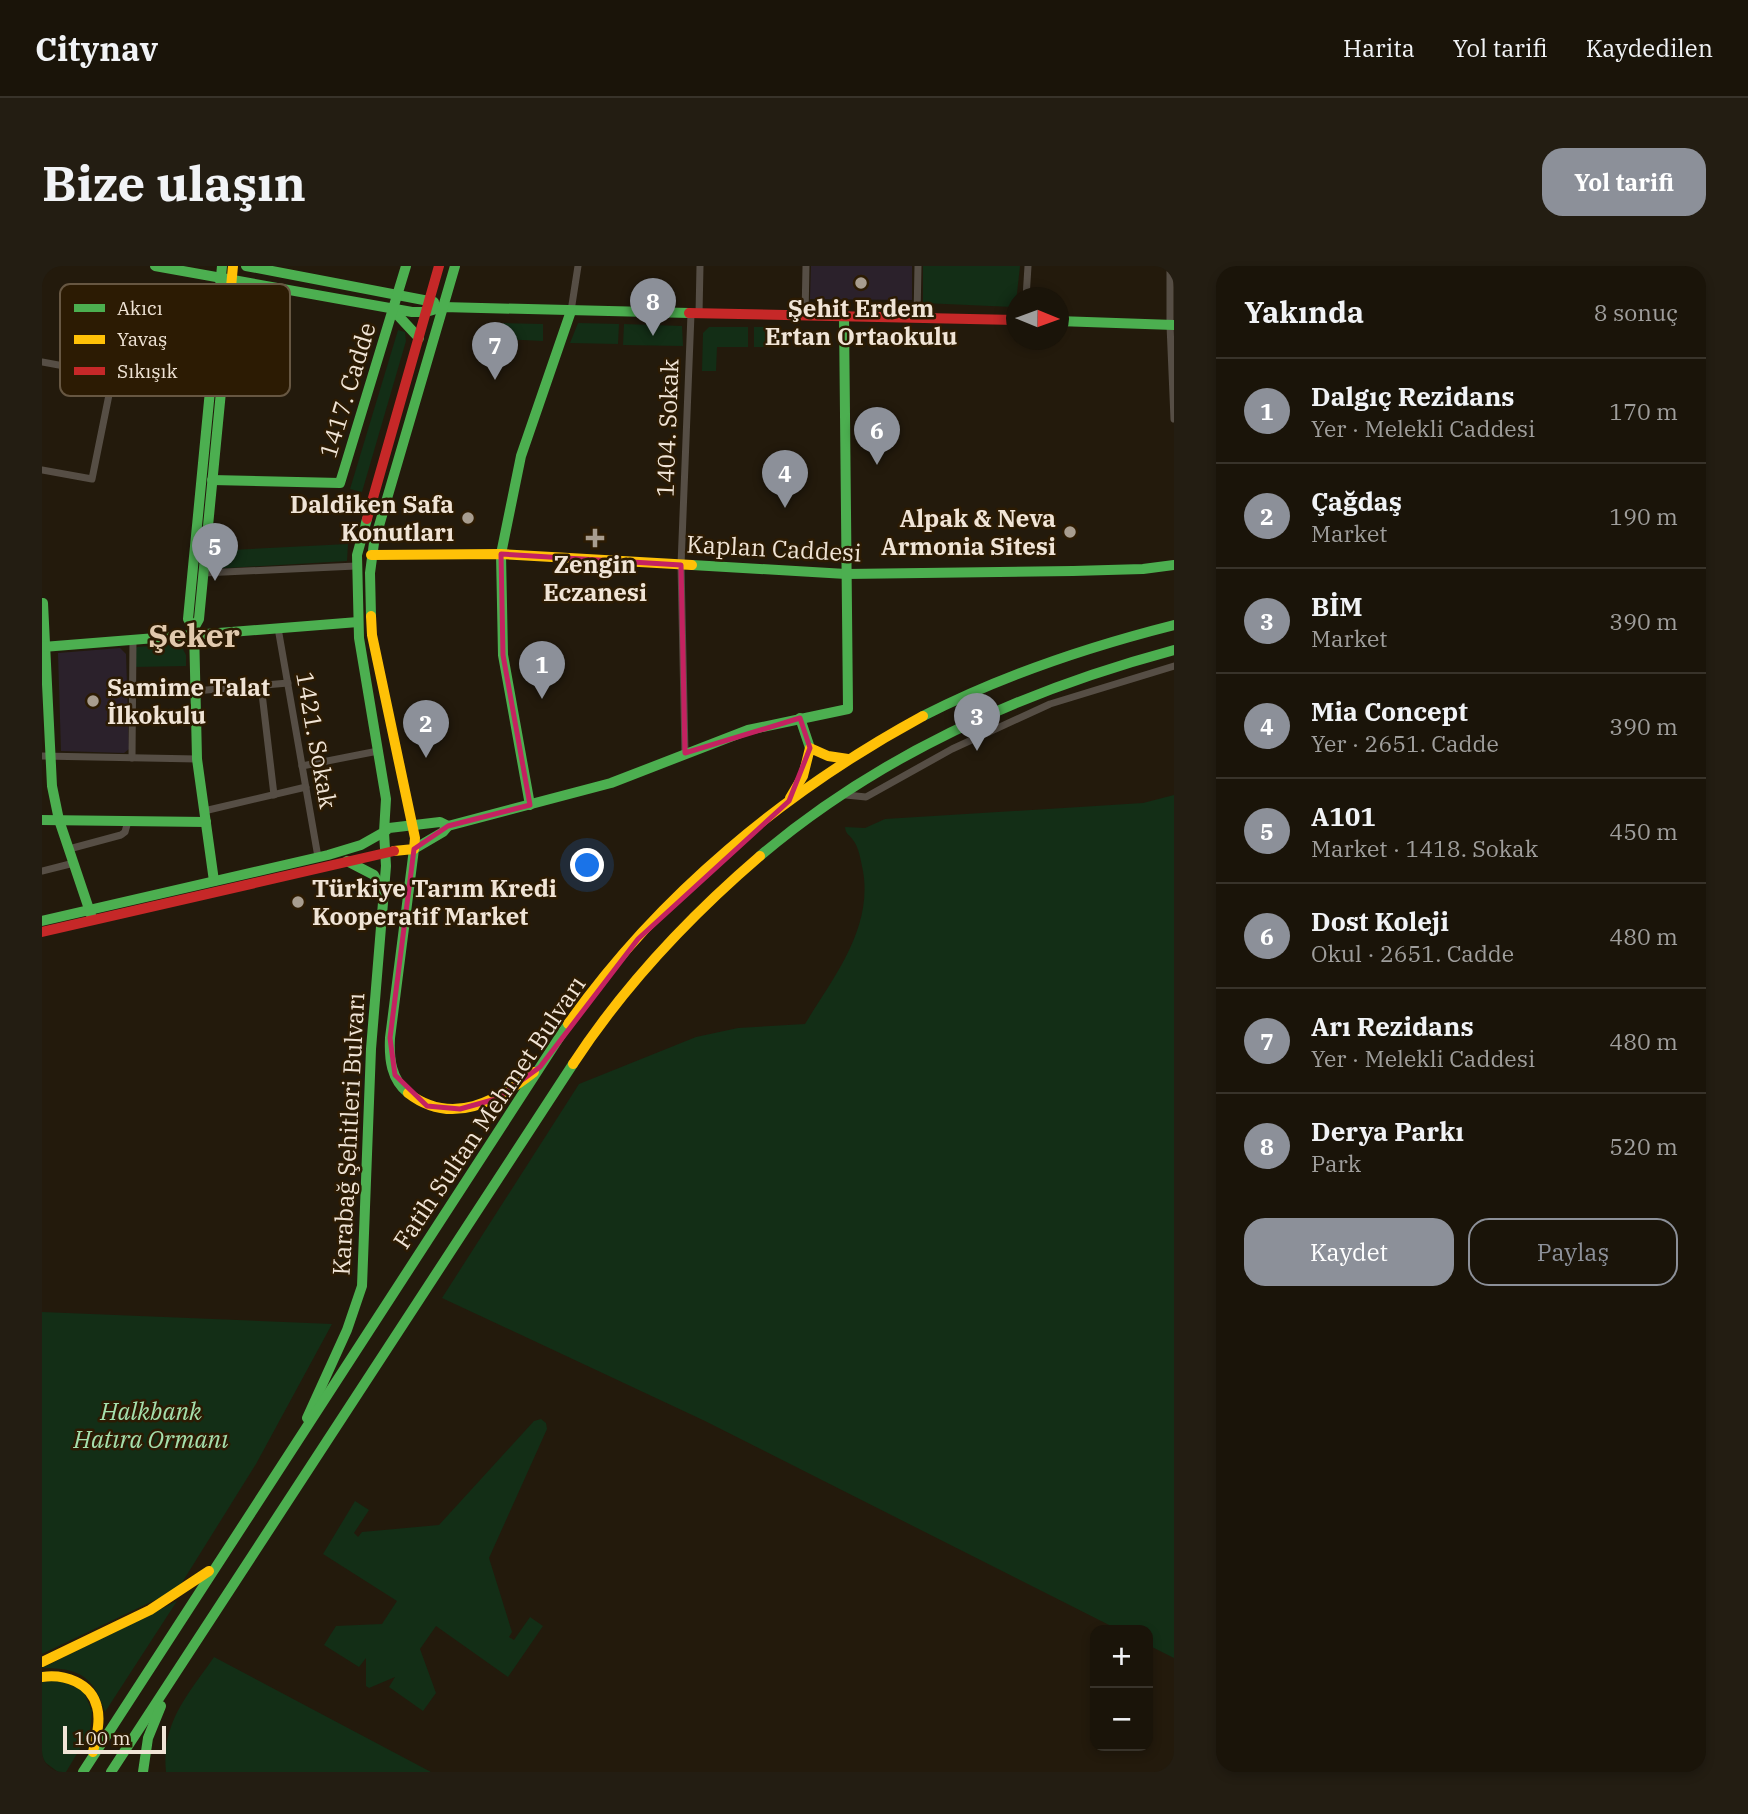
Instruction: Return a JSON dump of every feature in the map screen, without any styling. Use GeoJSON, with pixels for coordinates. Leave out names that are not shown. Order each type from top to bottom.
{"type":"FeatureCollection","features":[{"type":"Feature","properties":{"kind":"main road"},"geometry":{"type":"LineString","coordinates":[[155,266],[254,284]]}},
{"type":"Feature","properties":{"kind":"main road"},"geometry":{"type":"LineString","coordinates":[[222,266],[227,284]]}},
{"type":"Feature","properties":{"kind":"main road"},"geometry":{"type":"LineString","coordinates":[[226,284],[233,266]]}},
{"type":"Feature","properties":{"kind":"main road"},"geometry":{"type":"LineString","coordinates":[[246,266],[430,300],[443,307]]}},
{"type":"Feature","properties":{"kind":"main road","name":"1417. Cadde"},"geometry":{"type":"LineString","coordinates":[[212,480],[340,483],[406,266]]}},
{"type":"Feature","properties":{"kind":"main road","name":"Karabağ Şehitleri Bulvarı"},"geometry":{"type":"LineString","coordinates":[[294,1446],[347,1331],[362,1286],[370,1049],[387,852],[384,843],[386,799],[358,622],[356,566],[360,540],[439,266]]}},
{"type":"Feature","properties":{"kind":"main road","name":"Karabağ Şehitleri Bulvarı"},"geometry":{"type":"LineString","coordinates":[[455,266],[372,555],[372,635],[415,838],[390,1038],[390,1060],[395,1075],[412,1097],[427,1106],[460,1108],[496,1099],[540,1067]]}},
{"type":"Feature","properties":{"kind":"main road"},"geometry":{"type":"LineString","coordinates":[[290,291],[393,310],[426,313],[443,307],[1006,320]]}},
{"type":"Feature","properties":{"kind":"main road"},"geometry":{"type":"LineString","coordinates":[[393,310],[419,338]]}},
{"type":"Feature","properties":{"kind":"main road"},"geometry":{"type":"LineString","coordinates":[[530,805],[503,655],[501,554],[521,456],[571,311]]}},
{"type":"Feature","properties":{"kind":"main road"},"geometry":{"type":"LineString","coordinates":[[42,932],[346,861],[414,849],[443,832],[448,826],[611,783],[748,730],[848,709],[844,317]]}},
{"type":"Feature","properties":{"kind":"main road"},"geometry":{"type":"LineString","coordinates":[[1069,321],[1172,325]]}},
{"type":"Feature","properties":{"kind":"main road"},"geometry":{"type":"LineString","coordinates":[[194,632],[188,619],[210,396]]}},
{"type":"Feature","properties":{"kind":"main road"},"geometry":{"type":"LineString","coordinates":[[214,881],[197,759],[194,632],[199,619],[218,396]]}},
{"type":"Feature","properties":{"kind":"main road","name":"Kaplan Caddesi"},"geometry":{"type":"LineString","coordinates":[[372,555],[501,554],[846,574],[1101,570],[1174,565]]}},
{"type":"Feature","properties":{"kind":"main road"},"geometry":{"type":"LineString","coordinates":[[43,603],[46,756],[59,820],[92,920]]}},
{"type":"Feature","properties":{"kind":"main road"},"geometry":{"type":"LineString","coordinates":[[44,647],[194,632],[358,622]]}},
{"type":"Feature","properties":{"kind":"main road","name":"Fatih Sultan Mehmet Bulvarı"},"geometry":{"type":"LineString","coordinates":[[83,1772],[540,1067],[586,999],[638,939],[682,893],[789,801],[848,759],[975,691],[1106,643],[1174,625]]}},
{"type":"Feature","properties":{"kind":"main road","name":"Fatih Sultan Mehmet Bulvarı"},"geometry":{"type":"LineString","coordinates":[[111,1772],[583,1048],[666,945],[764,854],[884,769],[949,733],[1016,702],[1143,657],[1174,650]]}},
{"type":"Feature","properties":{"kind":"main road"},"geometry":{"type":"LineString","coordinates":[[789,801],[803,776],[810,748],[800,718]]}},
{"type":"Feature","properties":{"kind":"main road"},"geometry":{"type":"LineString","coordinates":[[810,748],[828,757],[848,759]]}},
{"type":"Feature","properties":{"kind":"main road"},"geometry":{"type":"LineString","coordinates":[[42,820],[128,821],[205,817]]}},
{"type":"Feature","properties":{"kind":"main road"},"geometry":{"type":"LineString","coordinates":[[42,921],[318,858],[361,845],[394,827],[440,822],[448,826]]}},
{"type":"Feature","properties":{"kind":"main road"},"geometry":{"type":"LineString","coordinates":[[346,861],[374,874],[384,897]]}},
{"type":"Feature","properties":{"kind":"main road"},"geometry":{"type":"LineString","coordinates":[[42,1662],[161,1605],[185,1591],[218,1564]]}},
{"type":"Feature","properties":{"kind":"main road"},"geometry":{"type":"LineString","coordinates":[[42,1677],[66,1675],[83,1686],[96,1702],[98,1715],[92,1759]]}},
{"type":"Feature","properties":{"kind":"main road"},"geometry":{"type":"LineString","coordinates":[[143,1772],[148,1738],[173,1677]]}},
{"type":"Feature","properties":{"kind":"street"},"geometry":{"type":"LineString","coordinates":[[571,311],[578,266]]}},
{"type":"Feature","properties":{"kind":"street","name":"1404. Sokak"},"geometry":{"type":"LineString","coordinates":[[685,753],[681,565],[699,266]]}},
{"type":"Feature","properties":{"kind":"street"},"geometry":{"type":"LineString","coordinates":[[805,316],[806,266]]}},
{"type":"Feature","properties":{"kind":"street"},"geometry":{"type":"LineString","coordinates":[[917,317],[918,266]]}},
{"type":"Feature","properties":{"kind":"street"},"geometry":{"type":"LineString","coordinates":[[1027,287],[1028,266]]}},
{"type":"Feature","properties":{"kind":"street"},"geometry":{"type":"LineString","coordinates":[[1170,266],[1174,419]]}},
{"type":"Feature","properties":{"kind":"street"},"geometry":{"type":"LineString","coordinates":[[42,362],[60,365]]}},
{"type":"Feature","properties":{"kind":"street"},"geometry":{"type":"LineString","coordinates":[[42,470],[92,479],[109,396]]}},
{"type":"Feature","properties":{"kind":"street"},"geometry":{"type":"LineString","coordinates":[[203,573],[356,566]]}},
{"type":"Feature","properties":{"kind":"street","name":"1421. Sokak"},"geometry":{"type":"LineString","coordinates":[[278,628],[318,858]]}},
{"type":"Feature","properties":{"kind":"street"},"geometry":{"type":"LineString","coordinates":[[132,758],[133,640]]}},
{"type":"Feature","properties":{"kind":"street"},"geometry":{"type":"LineString","coordinates":[[845,795],[866,797],[953,749],[1050,704],[1174,666]]}},
{"type":"Feature","properties":{"kind":"street"},"geometry":{"type":"LineString","coordinates":[[195,691],[288,682]]}},
{"type":"Feature","properties":{"kind":"street"},"geometry":{"type":"LineString","coordinates":[[261,685],[274,795]]}},
{"type":"Feature","properties":{"kind":"street"},"geometry":{"type":"LineString","coordinates":[[1044,692],[1050,704]]}},
{"type":"Feature","properties":{"kind":"street"},"geometry":{"type":"LineString","coordinates":[[302,766],[378,751]]}},
{"type":"Feature","properties":{"kind":"street"},"geometry":{"type":"LineString","coordinates":[[46,756],[197,759]]}},
{"type":"Feature","properties":{"kind":"street"},"geometry":{"type":"LineString","coordinates":[[205,817],[306,787]]}},
{"type":"Feature","properties":{"kind":"street"},"geometry":{"type":"LineString","coordinates":[[69,849],[121,835],[125,832],[128,821]]}},
{"type":"Feature","properties":{"kind":"street"},"geometry":{"type":"LineString","coordinates":[[42,871],[74,863]]}},
{"type":"Feature","properties":{"kind":"highlighted area"},"geometry":{"type":"Polygon","coordinates":[[[501,554],[681,565],[685,753],[800,718],[810,748],[789,801],[638,939],[540,1067],[496,1099],[460,1109],[427,1106],[395,1075],[390,1038],[414,849],[448,826],[530,805],[503,655],[501,554]]]}},
{"type":"Feature","properties":{"kind":"shaded area","name":"Şehit Erdem Ertan Ortaokulu"},"geometry":{"type":"Polygon","coordinates":[[[811,266],[912,266],[912,300],[810,299],[811,266]]]}},
{"type":"Feature","properties":{"kind":"shaded area","name":"Samime Talat İlkokulu"},"geometry":{"type":"Polygon","coordinates":[[[120,648],[126,654],[129,749],[124,753],[61,751],[58,653],[120,648]]]}},
{"type":"Feature","properties":{"kind":"green space"},"geometry":{"type":"Polygon","coordinates":[[[923,266],[1020,266],[1018,287],[1006,287],[1006,307],[923,303],[923,266]]]}},
{"type":"Feature","properties":{"kind":"green space"},"geometry":{"type":"Polygon","coordinates":[[[503,323],[543,324],[543,341],[503,339],[503,323]]]}},
{"type":"Feature","properties":{"kind":"green space"},"geometry":{"type":"Polygon","coordinates":[[[578,323],[619,324],[618,344],[570,343],[578,323]]]}},
{"type":"Feature","properties":{"kind":"green space"},"geometry":{"type":"Polygon","coordinates":[[[624,324],[682,326],[683,346],[623,345],[624,324]]]}},
{"type":"Feature","properties":{"kind":"green space"},"geometry":{"type":"Polygon","coordinates":[[[709,327],[748,327],[748,347],[717,347],[716,371],[702,371],[703,333],[709,327]]]}},
{"type":"Feature","properties":{"kind":"green space"},"geometry":{"type":"Polygon","coordinates":[[[754,327],[781,327],[781,347],[754,347],[754,327]]]}},
{"type":"Feature","properties":{"kind":"green space"},"geometry":{"type":"Polygon","coordinates":[[[398,330],[405,332],[406,341],[362,492],[350,489],[398,330]]]}},
{"type":"Feature","properties":{"kind":"green space"},"geometry":{"type":"Polygon","coordinates":[[[348,544],[347,561],[211,569],[211,551],[348,544]]]}},
{"type":"Feature","properties":{"kind":"green space"},"geometry":{"type":"Polygon","coordinates":[[[180,644],[186,655],[186,666],[134,667],[137,647],[180,644]]]}},
{"type":"Feature","properties":{"kind":"green space"},"geometry":{"type":"Polygon","coordinates":[[[1174,795],[1174,1658],[1153,1648],[1153,1625],[1109,1625],[705,1421],[442,1298],[579,1084],[696,1037],[738,1028],[805,1024],[848,952],[862,913],[865,892],[860,855],[845,827],[865,828],[885,819],[1143,803],[1174,795]]]}},
{"type":"Feature","properties":{"kind":"green space","name":"Halkbank Hatıra Ormanı"},"geometry":{"type":"Polygon","coordinates":[[[42,1312],[332,1324],[256,1464],[178,1589],[42,1654],[42,1312]]]}},
{"type":"Feature","properties":{"kind":"green space"},"geometry":{"type":"Polygon","coordinates":[[[541,1419],[546,1423],[547,1429],[489,1558],[512,1632],[509,1637],[514,1640],[530,1617],[543,1626],[508,1677],[436,1626],[420,1649],[436,1693],[423,1711],[389,1687],[395,1677],[369,1688],[366,1686],[366,1658],[359,1667],[324,1645],[336,1626],[382,1624],[397,1601],[323,1554],[355,1501],[369,1510],[354,1533],[358,1537],[362,1532],[439,1525],[534,1421],[541,1419]]]}},
{"type":"Feature","properties":{"kind":"green space"},"geometry":{"type":"Polygon","coordinates":[[[177,1601],[105,1712],[95,1690],[83,1676],[66,1670],[42,1668],[177,1601]]]}},
{"type":"Feature","properties":{"kind":"green space"},"geometry":{"type":"Polygon","coordinates":[[[214,1657],[431,1772],[166,1772],[168,1738],[172,1724],[186,1697],[214,1657]]]}},
{"type":"Feature","properties":{"kind":"green space"},"geometry":{"type":"Polygon","coordinates":[[[57,1680],[83,1690],[92,1711],[90,1732],[66,1772],[58,1772],[42,1760],[42,1682],[57,1680]]]}},
{"type":"Feature","properties":{"kind":"traffic: fast"},"geometry":{"type":"LineString","coordinates":[[155,266],[256,284]]}},
{"type":"Feature","properties":{"kind":"traffic: fast"},"geometry":{"type":"LineString","coordinates":[[220,284],[222,266]]}},
{"type":"Feature","properties":{"kind":"traffic: fast"},"geometry":{"type":"LineString","coordinates":[[246,266],[434,302]]}},
{"type":"Feature","properties":{"kind":"traffic: fast"},"geometry":{"type":"LineString","coordinates":[[212,480],[340,483],[406,266]]}},
{"type":"Feature","properties":{"kind":"traffic: fast"},"geometry":{"type":"LineString","coordinates":[[371,616],[370,573],[374,543],[455,266]]}},
{"type":"Feature","properties":{"kind":"traffic: fast"},"geometry":{"type":"LineString","coordinates":[[290,290],[412,312],[426,312],[443,307],[689,313]]}},
{"type":"Feature","properties":{"kind":"traffic: fast"},"geometry":{"type":"LineString","coordinates":[[393,310],[419,338]]}},
{"type":"Feature","properties":{"kind":"traffic: fast"},"geometry":{"type":"LineString","coordinates":[[530,805],[503,655],[501,554],[521,456],[571,311]]}},
{"type":"Feature","properties":{"kind":"traffic: fast"},"geometry":{"type":"LineString","coordinates":[[448,826],[611,783],[748,730],[848,709],[844,317]]}},
{"type":"Feature","properties":{"kind":"traffic: fast"},"geometry":{"type":"LineString","coordinates":[[1069,321],[1174,325]]}},
{"type":"Feature","properties":{"kind":"traffic: fast"},"geometry":{"type":"LineString","coordinates":[[194,628],[188,619],[209,396]]}},
{"type":"Feature","properties":{"kind":"traffic: fast"},"geometry":{"type":"LineString","coordinates":[[214,881],[197,759],[194,628],[199,619],[221,396]]}},
{"type":"Feature","properties":{"kind":"traffic: fast"},"geometry":{"type":"LineString","coordinates":[[42,921],[328,855],[361,845],[384,832],[386,799],[359,638],[357,555],[367,519]]}},
{"type":"Feature","properties":{"kind":"traffic: fast"},"geometry":{"type":"LineString","coordinates":[[692,565],[846,574],[1073,571],[1143,569],[1174,565]]}},
{"type":"Feature","properties":{"kind":"traffic: fast"},"geometry":{"type":"LineString","coordinates":[[43,603],[52,786],[59,820],[91,915]]}},
{"type":"Feature","properties":{"kind":"traffic: fast"},"geometry":{"type":"LineString","coordinates":[[43,647],[358,622]]}},
{"type":"Feature","properties":{"kind":"traffic: fast"},"geometry":{"type":"LineString","coordinates":[[923,716],[1046,663],[1174,625]]}},
{"type":"Feature","properties":{"kind":"traffic: fast"},"geometry":{"type":"LineString","coordinates":[[760,856],[854,787],[956,730],[1063,685],[1174,650]]}},
{"type":"Feature","properties":{"kind":"traffic: fast"},"geometry":{"type":"LineString","coordinates":[[800,718],[810,748]]}},
{"type":"Feature","properties":{"kind":"traffic: fast"},"geometry":{"type":"LineString","coordinates":[[42,820],[206,822]]}},
{"type":"Feature","properties":{"kind":"traffic: fast"},"geometry":{"type":"LineString","coordinates":[[307,1418],[347,1330],[362,1286],[371,1049],[386,866],[384,832],[389,828],[440,822],[448,826],[443,832],[414,849],[390,1038],[392,1068],[408,1093]]}},
{"type":"Feature","properties":{"kind":"traffic: fast"},"geometry":{"type":"LineString","coordinates":[[347,861],[374,875],[382,890]]}},
{"type":"Feature","properties":{"kind":"traffic: fast"},"geometry":{"type":"LineString","coordinates":[[83,1772],[568,1024]]}},
{"type":"Feature","properties":{"kind":"traffic: fast"},"geometry":{"type":"LineString","coordinates":[[111,1772],[573,1064]]}},
{"type":"Feature","properties":{"kind":"traffic: fast"},"geometry":{"type":"LineString","coordinates":[[143,1772],[148,1738],[161,1706]]}},
{"type":"Feature","properties":{"kind":"traffic: slow"},"geometry":{"type":"LineString","coordinates":[[231,284],[233,266]]}},
{"type":"Feature","properties":{"kind":"traffic: slow"},"geometry":{"type":"LineString","coordinates":[[371,555],[501,554],[692,565]]}},
{"type":"Feature","properties":{"kind":"traffic: slow"},"geometry":{"type":"LineString","coordinates":[[371,616],[372,635],[415,838],[414,849],[394,851]]}},
{"type":"Feature","properties":{"kind":"traffic: slow"},"geometry":{"type":"LineString","coordinates":[[568,1024],[642,932],[728,850],[774,812],[822,778],[923,716]]}},
{"type":"Feature","properties":{"kind":"traffic: slow"},"geometry":{"type":"LineString","coordinates":[[790,798],[803,776],[810,748],[828,756],[848,759]]}},
{"type":"Feature","properties":{"kind":"traffic: slow"},"geometry":{"type":"LineString","coordinates":[[573,1064],[614,1007],[659,954],[708,903],[760,856]]}},
{"type":"Feature","properties":{"kind":"traffic: slow"},"geometry":{"type":"LineString","coordinates":[[408,1093],[425,1103],[457,1109],[489,1100],[534,1072]]}},
{"type":"Feature","properties":{"kind":"traffic: slow"},"geometry":{"type":"LineString","coordinates":[[42,1662],[150,1610],[209,1571]]}},
{"type":"Feature","properties":{"kind":"traffic: slow"},"geometry":{"type":"LineString","coordinates":[[42,1677],[59,1677],[76,1682],[94,1698],[98,1730],[93,1752]]}},
{"type":"Feature","properties":{"kind":"traffic: jam"},"geometry":{"type":"LineString","coordinates":[[367,519],[439,266]]}},
{"type":"Feature","properties":{"kind":"traffic: jam"},"geometry":{"type":"LineString","coordinates":[[689,313],[1006,320]]}},
{"type":"Feature","properties":{"kind":"traffic: jam"},"geometry":{"type":"LineString","coordinates":[[42,932],[394,851]]}},
{"type":"Feature","properties":{"kind":"place","name":"Şehit Erdem Ertan Ortaokulu"},"geometry":{"type":"Point","coordinates":[861,283]}},
{"type":"Feature","properties":{"kind":"place","name":"Derya Parkı"},"geometry":{"type":"Point","coordinates":[653,336]}},
{"type":"Feature","properties":{"kind":"place","name":"Arı Rezidans"},"geometry":{"type":"Point","coordinates":[495,380]}},
{"type":"Feature","properties":{"kind":"place","name":"Dost Koleji"},"geometry":{"type":"Point","coordinates":[877,465]}},
{"type":"Feature","properties":{"kind":"place","name":"Mia Concept"},"geometry":{"type":"Point","coordinates":[785,508]}},
{"type":"Feature","properties":{"kind":"place","name":"Daldiken Safa Konutları"},"geometry":{"type":"Point","coordinates":[468,518]}},
{"type":"Feature","properties":{"kind":"place","name":"Alpak & Neva Armonia Sitesi"},"geometry":{"type":"Point","coordinates":[1070,532]}},
{"type":"Feature","properties":{"kind":"place","name":"Zengin Eczanesi"},"geometry":{"type":"Point","coordinates":[595,538]}},
{"type":"Feature","properties":{"kind":"place","name":"A101"},"geometry":{"type":"Point","coordinates":[215,581]}},
{"type":"Feature","properties":{"kind":"place","name":"Dalgıç Rezidans"},"geometry":{"type":"Point","coordinates":[542,699]}},
{"type":"Feature","properties":{"kind":"place","name":"Samime Talat İlkokulu"},"geometry":{"type":"Point","coordinates":[93,701]}},
{"type":"Feature","properties":{"kind":"place","name":"BİM"},"geometry":{"type":"Point","coordinates":[977,751]}},
{"type":"Feature","properties":{"kind":"place","name":"Çağdaş"},"geometry":{"type":"Point","coordinates":[426,758]}},
{"type":"Feature","properties":{"kind":"place","name":"Türkiye Tarım Kredi Kooperatif Market"},"geometry":{"type":"Point","coordinates":[298,902]}},
{"type":"Feature","properties":{"kind":"district","name":"Şeker"},"geometry":{"type":"Point","coordinates":[194,635]}}]}
